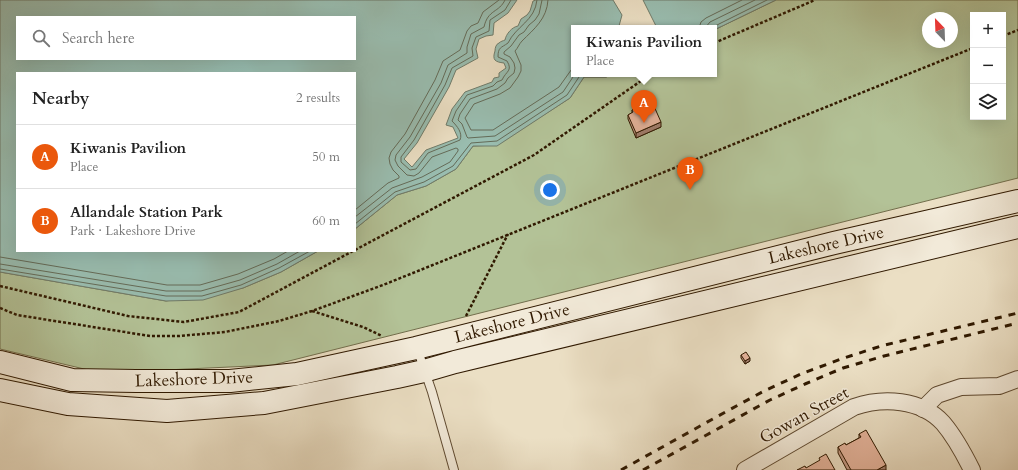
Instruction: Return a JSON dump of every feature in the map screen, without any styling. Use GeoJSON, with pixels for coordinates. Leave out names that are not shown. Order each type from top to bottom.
{"type":"FeatureCollection","features":[{"type":"Feature","properties":{"kind":"main road","name":"Lakeshore Drive"},"geometry":{"type":"LineString","coordinates":[[0,362],[72,380],[136,382],[230,381],[297,374],[416,348],[834,243],[1018,201]]}},
{"type":"Feature","properties":{"kind":"main road","name":"Lakeshore Drive"},"geometry":{"type":"LineString","coordinates":[[0,390],[68,404],[167,410],[264,403],[424,371],[462,360],[1018,227]]}},
{"type":"Feature","properties":{"kind":"street"},"geometry":{"type":"LineString","coordinates":[[923,409],[937,395],[960,388],[999,386],[1018,379]]}},
{"type":"Feature","properties":{"kind":"street","name":"Gowan Street"},"geometry":{"type":"LineString","coordinates":[[745,470],[854,407],[880,401],[898,402],[923,409],[942,422],[959,445],[972,470]]}},
{"type":"Feature","properties":{"kind":"lane"},"geometry":{"type":"LineString","coordinates":[[416,348],[432,392],[454,470]]}},
{"type":"Feature","properties":{"kind":"path"},"geometry":{"type":"LineString","coordinates":[[717,42],[815,0]]}},
{"type":"Feature","properties":{"kind":"path"},"geometry":{"type":"LineString","coordinates":[[1006,35],[1018,30]]}},
{"type":"Feature","properties":{"kind":"path"},"geometry":{"type":"LineString","coordinates":[[0,308],[17,315],[150,336],[179,336],[225,332],[279,321],[312,311],[383,285],[508,233],[970,49]]}},
{"type":"Feature","properties":{"kind":"path"},"geometry":{"type":"LineString","coordinates":[[356,249],[534,155],[647,77]]}},
{"type":"Feature","properties":{"kind":"path"},"geometry":{"type":"LineString","coordinates":[[463,321],[508,233]]}},
{"type":"Feature","properties":{"kind":"path"},"geometry":{"type":"LineString","coordinates":[[0,286],[128,316],[184,322],[239,312],[350,252]]}},
{"type":"Feature","properties":{"kind":"path"},"geometry":{"type":"LineString","coordinates":[[312,311],[363,327],[384,337]]}},
{"type":"Feature","properties":{"kind":"green space"},"geometry":{"type":"Polygon","coordinates":[[[776,0],[1018,0],[1018,178],[273,365],[101,373],[0,349],[0,272],[166,301],[243,288],[281,272],[316,252],[356,252],[356,228],[397,195],[426,186],[456,169],[473,146],[497,145],[570,98],[584,77],[717,77],[717,29],[776,0]]]}},
{"type":"Feature","properties":{"kind":"water"},"geometry":{"type":"Polygon","coordinates":[[[0,0],[517,0],[508,13],[494,23],[493,35],[479,39],[476,49],[478,58],[456,70],[449,87],[417,143],[404,159],[412,167],[426,150],[458,138],[453,127],[446,125],[452,109],[465,92],[492,82],[494,78],[499,77],[499,73],[506,68],[504,63],[496,61],[494,58],[496,46],[501,41],[505,40],[512,29],[518,26],[521,19],[530,11],[533,1],[613,0],[622,15],[619,25],[571,25],[571,77],[584,77],[570,98],[497,146],[473,146],[456,169],[426,186],[397,195],[356,228],[356,72],[16,72],[16,252],[316,252],[281,272],[243,288],[203,300],[166,301],[0,272],[0,0]]]}},
{"type":"Feature","properties":{"kind":"water"},"geometry":{"type":"Polygon","coordinates":[[[643,0],[776,0],[717,29],[717,25],[656,25],[643,0]]]}},
{"type":"Feature","properties":{"kind":"building"},"geometry":{"type":"Polygon","coordinates":[[[645,104],[646,107],[653,104],[661,122],[636,133],[628,115],[633,112],[632,110],[645,104]]]}},
{"type":"Feature","properties":{"kind":"building"},"geometry":{"type":"Polygon","coordinates":[[[746,352],[750,358],[745,361],[741,355],[746,352]]]}},
{"type":"Feature","properties":{"kind":"building"},"geometry":{"type":"Polygon","coordinates":[[[866,430],[886,465],[877,470],[851,470],[838,447],[845,443],[846,445],[861,437],[859,434],[866,430]]]}},
{"type":"Feature","properties":{"kind":"building"},"geometry":{"type":"Polygon","coordinates":[[[826,454],[835,470],[797,470],[805,466],[806,468],[820,460],[819,458],[826,454]]]}},
{"type":"Feature","properties":{"kind":"railway"},"geometry":{"type":"LineString","coordinates":[[621,470],[764,391],[801,374],[881,346],[1018,313]]}},
{"type":"Feature","properties":{"kind":"railway"},"geometry":{"type":"LineString","coordinates":[[643,470],[770,400],[843,368],[884,356],[1018,323]]}},
{"type":"Feature","properties":{"kind":"place","name":"Kiwanis Pavilion"},"geometry":{"type":"Point","coordinates":[644,123]}},
{"type":"Feature","properties":{"kind":"place","name":"Allandale Station Park"},"geometry":{"type":"Point","coordinates":[690,190]}}]}
